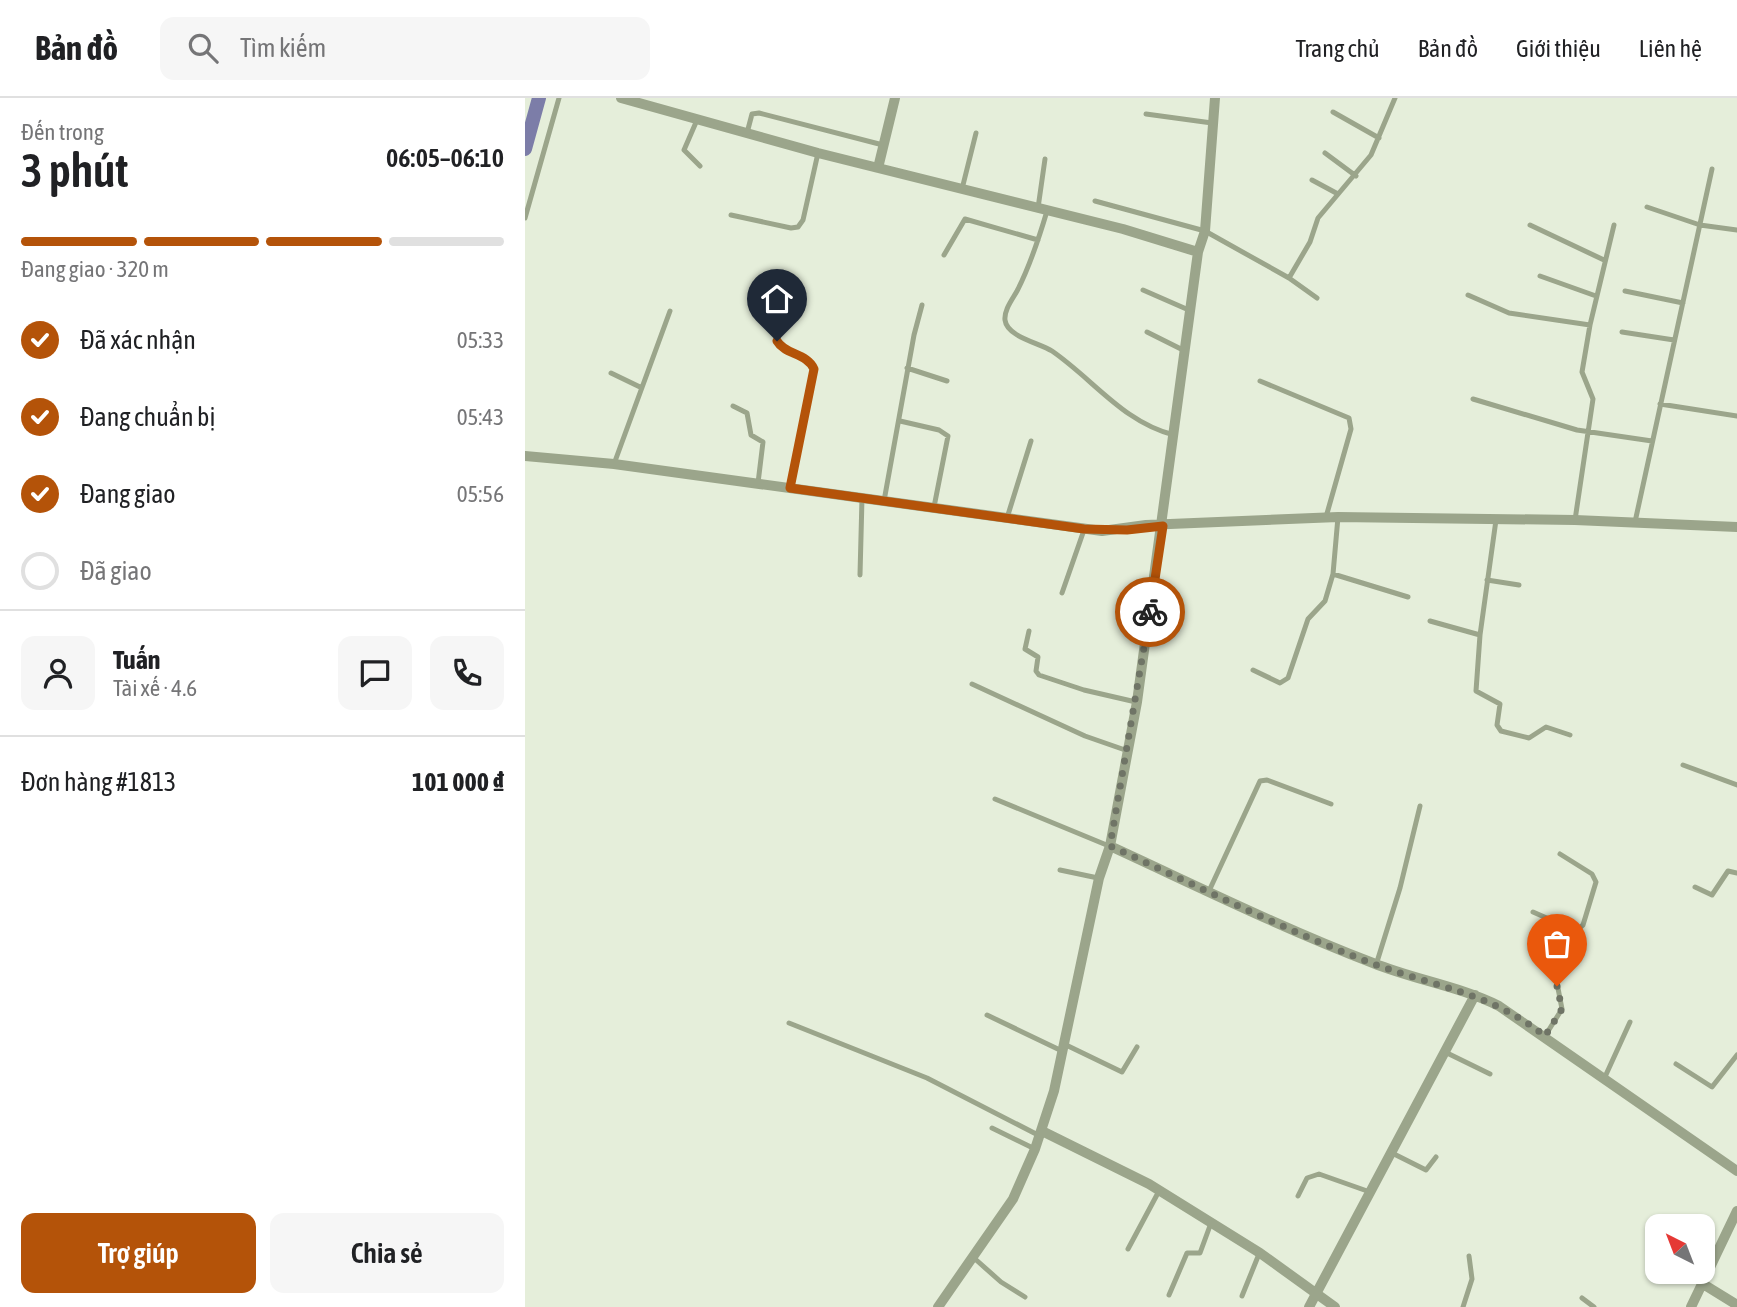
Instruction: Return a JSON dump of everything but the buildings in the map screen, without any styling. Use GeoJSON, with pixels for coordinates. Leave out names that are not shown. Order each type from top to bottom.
{"type":"FeatureCollection","features":[{"type":"Feature","properties":{"kind":"street"},"geometry":{"type":"LineString","coordinates":[[621,98],[697,119],[748,129],[818,153],[1041,204],[1123,229],[1202,241]]}},
{"type":"Feature","properties":{"kind":"street"},"geometry":{"type":"LineString","coordinates":[[879,166],[895,98]]}},
{"type":"Feature","properties":{"kind":"street"},"geometry":{"type":"LineString","coordinates":[[938,1307],[1013,1199],[1041,1134],[1063,1048],[1098,878],[1110,846],[1137,702],[1163,526],[1202,241],[1215,98]]}},
{"type":"Feature","properties":{"kind":"street"},"geometry":{"type":"LineString","coordinates":[[525,456],[614,464],[1084,529],[1127,530],[1325,517],[1496,518],[1737,527]]}},
{"type":"Feature","properties":{"kind":"street"},"geometry":{"type":"LineString","coordinates":[[1110,846],[1376,965],[1475,995],[1499,1006],[1737,1171]]}},
{"type":"Feature","properties":{"kind":"street"},"geometry":{"type":"LineString","coordinates":[[1309,1307],[1475,995]]}},
{"type":"Feature","properties":{"kind":"street"},"geometry":{"type":"LineString","coordinates":[[1041,1134],[1159,1191],[1260,1253],[1335,1307]]}},
{"type":"Feature","properties":{"kind":"street"},"geometry":{"type":"LineString","coordinates":[[1715,1258],[1737,1211]]}},
{"type":"Feature","properties":{"kind":"street"},"geometry":{"type":"LineString","coordinates":[[1691,1307],[1703,1284],[1737,1305]]}},
{"type":"Feature","properties":{"kind":"lane"},"geometry":{"type":"LineString","coordinates":[[525,218],[559,98]]}},
{"type":"Feature","properties":{"kind":"lane"},"geometry":{"type":"LineString","coordinates":[[1289,278],[1310,242],[1318,218],[1356,176],[1380,138],[1395,98]]}},
{"type":"Feature","properties":{"kind":"lane"},"geometry":{"type":"LineString","coordinates":[[1333,112],[1380,138]]}},
{"type":"Feature","properties":{"kind":"lane"},"geometry":{"type":"LineString","coordinates":[[748,129],[753,114],[758,113],[882,147]]}},
{"type":"Feature","properties":{"kind":"lane"},"geometry":{"type":"LineString","coordinates":[[1146,114],[1213,123]]}},
{"type":"Feature","properties":{"kind":"lane"},"geometry":{"type":"LineString","coordinates":[[697,119],[684,150],[700,166]]}},
{"type":"Feature","properties":{"kind":"lane"},"geometry":{"type":"LineString","coordinates":[[962,186],[976,133]]}},
{"type":"Feature","properties":{"kind":"lane"},"geometry":{"type":"LineString","coordinates":[[731,215],[791,228],[798,227],[803,220],[818,153]]}},
{"type":"Feature","properties":{"kind":"lane"},"geometry":{"type":"LineString","coordinates":[[1325,153],[1356,176]]}},
{"type":"Feature","properties":{"kind":"lane"},"geometry":{"type":"LineString","coordinates":[[1045,159],[1038,240],[1006,312],[1005,319],[1010,330],[1040,343],[1066,361],[1136,421],[1175,435]]}},
{"type":"Feature","properties":{"kind":"lane"},"geometry":{"type":"LineString","coordinates":[[1635,523],[1712,169]]}},
{"type":"Feature","properties":{"kind":"lane"},"geometry":{"type":"LineString","coordinates":[[1313,180],[1338,194]]}},
{"type":"Feature","properties":{"kind":"lane"},"geometry":{"type":"LineString","coordinates":[[1095,201],[1202,241],[1289,278],[1317,298]]}},
{"type":"Feature","properties":{"kind":"lane"},"geometry":{"type":"LineString","coordinates":[[1647,208],[1700,225],[1737,230]]}},
{"type":"Feature","properties":{"kind":"lane"},"geometry":{"type":"LineString","coordinates":[[944,255],[965,219],[1038,240]]}},
{"type":"Feature","properties":{"kind":"lane"},"geometry":{"type":"LineString","coordinates":[[1530,225],[1604,260]]}},
{"type":"Feature","properties":{"kind":"lane"},"geometry":{"type":"LineString","coordinates":[[1575,520],[1590,430],[1593,394],[1582,372],[1596,296],[1614,225]]}},
{"type":"Feature","properties":{"kind":"lane"},"geometry":{"type":"LineString","coordinates":[[1540,276],[1596,296]]}},
{"type":"Feature","properties":{"kind":"lane"},"geometry":{"type":"LineString","coordinates":[[1143,290],[1191,312]]}},
{"type":"Feature","properties":{"kind":"lane"},"geometry":{"type":"LineString","coordinates":[[1625,291],[1683,303]]}},
{"type":"Feature","properties":{"kind":"lane"},"geometry":{"type":"LineString","coordinates":[[1468,295],[1509,313],[1590,325]]}},
{"type":"Feature","properties":{"kind":"lane"},"geometry":{"type":"LineString","coordinates":[[781,304],[778,344],[808,360],[814,369],[790,488]]}},
{"type":"Feature","properties":{"kind":"lane"},"geometry":{"type":"LineString","coordinates":[[884,501],[900,421],[907,368],[922,305]]}},
{"type":"Feature","properties":{"kind":"lane"},"geometry":{"type":"LineString","coordinates":[[614,464],[670,311]]}},
{"type":"Feature","properties":{"kind":"lane"},"geometry":{"type":"LineString","coordinates":[[1147,332],[1185,352]]}},
{"type":"Feature","properties":{"kind":"lane"},"geometry":{"type":"LineString","coordinates":[[1622,332],[1674,340]]}},
{"type":"Feature","properties":{"kind":"lane"},"geometry":{"type":"LineString","coordinates":[[907,368],[947,381]]}},
{"type":"Feature","properties":{"kind":"lane"},"geometry":{"type":"LineString","coordinates":[[611,373],[640,387]]}},
{"type":"Feature","properties":{"kind":"lane"},"geometry":{"type":"LineString","coordinates":[[1260,381],[1349,418],[1351,429],[1325,517]]}},
{"type":"Feature","properties":{"kind":"lane"},"geometry":{"type":"LineString","coordinates":[[1473,399],[1577,430],[1653,441]]}},
{"type":"Feature","properties":{"kind":"lane"},"geometry":{"type":"LineString","coordinates":[[1660,404],[1737,416]]}},
{"type":"Feature","properties":{"kind":"lane"},"geometry":{"type":"LineString","coordinates":[[733,406],[747,413],[751,435],[763,442],[758,483]]}},
{"type":"Feature","properties":{"kind":"lane"},"geometry":{"type":"LineString","coordinates":[[900,421],[939,430],[948,436],[934,507]]}},
{"type":"Feature","properties":{"kind":"lane"},"geometry":{"type":"LineString","coordinates":[[1007,517],[1031,441]]}},
{"type":"Feature","properties":{"kind":"lane"},"geometry":{"type":"LineString","coordinates":[[860,575],[862,498]]}},
{"type":"Feature","properties":{"kind":"lane"},"geometry":{"type":"LineString","coordinates":[[1254,670],[1280,683],[1286,681],[1308,619],[1325,601],[1333,574],[1338,517]]}},
{"type":"Feature","properties":{"kind":"lane"},"geometry":{"type":"LineString","coordinates":[[1496,518],[1480,635],[1476,688],[1478,693],[1500,704],[1497,728],[1529,738],[1546,727],[1570,735]]}},
{"type":"Feature","properties":{"kind":"lane"},"geometry":{"type":"LineString","coordinates":[[1062,593],[1084,529]]}},
{"type":"Feature","properties":{"kind":"lane"},"geometry":{"type":"LineString","coordinates":[[1333,574],[1408,597]]}},
{"type":"Feature","properties":{"kind":"lane"},"geometry":{"type":"LineString","coordinates":[[1487,580],[1519,585]]}},
{"type":"Feature","properties":{"kind":"lane"},"geometry":{"type":"LineString","coordinates":[[1430,621],[1480,635]]}},
{"type":"Feature","properties":{"kind":"lane"},"geometry":{"type":"LineString","coordinates":[[1029,631],[1025,649],[1038,657],[1036,671],[1039,675],[1084,690],[1137,702]]}},
{"type":"Feature","properties":{"kind":"lane"},"geometry":{"type":"LineString","coordinates":[[972,684],[1085,736],[1128,751]]}},
{"type":"Feature","properties":{"kind":"lane"},"geometry":{"type":"LineString","coordinates":[[1683,765],[1737,785]]}},
{"type":"Feature","properties":{"kind":"lane"},"geometry":{"type":"LineString","coordinates":[[1209,891],[1260,781],[1267,780],[1331,804]]}},
{"type":"Feature","properties":{"kind":"lane"},"geometry":{"type":"LineString","coordinates":[[995,799],[1110,846]]}},
{"type":"Feature","properties":{"kind":"lane"},"geometry":{"type":"LineString","coordinates":[[1376,965],[1400,888],[1420,806]]}},
{"type":"Feature","properties":{"kind":"lane"},"geometry":{"type":"LineString","coordinates":[[1545,1036],[1562,1009],[1557,983],[1574,930],[1583,925],[1595,878],[1560,854]]}},
{"type":"Feature","properties":{"kind":"lane"},"geometry":{"type":"LineString","coordinates":[[1060,870],[1098,878]]}},
{"type":"Feature","properties":{"kind":"lane"},"geometry":{"type":"LineString","coordinates":[[1695,887],[1712,895],[1728,871],[1737,873]]}},
{"type":"Feature","properties":{"kind":"lane"},"geometry":{"type":"LineString","coordinates":[[1533,912],[1574,930]]}},
{"type":"Feature","properties":{"kind":"lane"},"geometry":{"type":"LineString","coordinates":[[987,1015],[1122,1072],[1137,1047]]}},
{"type":"Feature","properties":{"kind":"lane"},"geometry":{"type":"LineString","coordinates":[[1604,1079],[1630,1022]]}},
{"type":"Feature","properties":{"kind":"lane"},"geometry":{"type":"LineString","coordinates":[[789,1023],[927,1078],[1041,1134]]}},
{"type":"Feature","properties":{"kind":"lane"},"geometry":{"type":"LineString","coordinates":[[1445,1052],[1490,1074]]}},
{"type":"Feature","properties":{"kind":"lane"},"geometry":{"type":"LineString","coordinates":[[1676,1064],[1712,1087],[1737,1055]]}},
{"type":"Feature","properties":{"kind":"lane"},"geometry":{"type":"LineString","coordinates":[[992,1128],[1035,1149]]}},
{"type":"Feature","properties":{"kind":"lane"},"geometry":{"type":"LineString","coordinates":[[1392,1153],[1426,1170],[1436,1157]]}},
{"type":"Feature","properties":{"kind":"lane"},"geometry":{"type":"LineString","coordinates":[[1298,1196],[1307,1178],[1319,1174],[1371,1193]]}},
{"type":"Feature","properties":{"kind":"lane"},"geometry":{"type":"LineString","coordinates":[[1128,1249],[1159,1191]]}},
{"type":"Feature","properties":{"kind":"lane"},"geometry":{"type":"LineString","coordinates":[[1169,1294],[1187,1253],[1201,1253],[1211,1223]]}},
{"type":"Feature","properties":{"kind":"lane"},"geometry":{"type":"LineString","coordinates":[[1242,1296],[1260,1253]]}},
{"type":"Feature","properties":{"kind":"lane"},"geometry":{"type":"LineString","coordinates":[[1463,1307],[1472,1279],[1469,1256]]}},
{"type":"Feature","properties":{"kind":"lane"},"geometry":{"type":"LineString","coordinates":[[974,1258],[1001,1282],[1025,1297]]}},
{"type":"Feature","properties":{"kind":"lane"},"geometry":{"type":"LineString","coordinates":[[1582,1298],[1594,1307]]}},
{"type":"Feature","properties":{"kind":"waterway"},"geometry":{"type":"LineString","coordinates":[[525,149],[539,98]]}},
{"type":"Feature","properties":{"kind":"way so far"},"geometry":{"type":"LineString","coordinates":[[1150,612],[1137,702],[1110,846],[1286,928],[1376,965],[1475,995],[1499,1006],[1545,1036],[1563,1005],[1557,986]]}},
{"type":"Feature","properties":{"kind":"route"},"geometry":{"type":"LineString","coordinates":[[777,341],[780,346],[808,360],[814,369],[790,488],[1102,531],[1163,526],[1150,612]]}}]}
